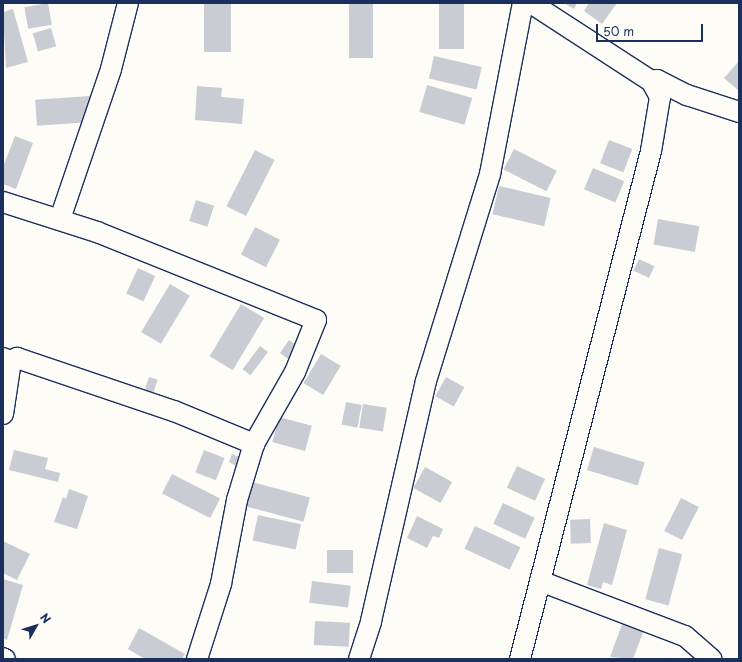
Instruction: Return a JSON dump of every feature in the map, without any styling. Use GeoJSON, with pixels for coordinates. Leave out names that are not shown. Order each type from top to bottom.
{"type":"FeatureCollection","features":[{"type":"Feature","properties":{"kind":"street"},"geometry":{"type":"LineString","coordinates":[[60,219],[111,69],[128,3]]}},
{"type":"Feature","properties":{"kind":"street"},"geometry":{"type":"LineString","coordinates":[[359,659],[371,621],[426,380],[490,174],[523,3]]}},
{"type":"Feature","properties":{"kind":"street"},"geometry":{"type":"LineString","coordinates":[[520,659],[651,151],[660,97],[650,82],[531,3]]}},
{"type":"Feature","properties":{"kind":"street"},"geometry":{"type":"LineString","coordinates":[[650,82],[657,80],[687,95],[739,112]]}},
{"type":"Feature","properties":{"kind":"street"},"geometry":{"type":"LineString","coordinates":[[3,202],[60,219],[316,320],[295,372],[254,444],[237,500],[221,584],[197,659]]}},
{"type":"Feature","properties":{"kind":"street"},"geometry":{"type":"LineString","coordinates":[[3,414],[7,359],[17,358],[174,410],[254,444]]}},
{"type":"Feature","properties":{"kind":"street"},"geometry":{"type":"LineString","coordinates":[[540,581],[685,636],[711,659]]}},
{"type":"Feature","properties":{"kind":"building"},"geometry":{"type":"Polygon","coordinates":[[[48,3],[52,25],[28,29],[24,7],[48,3]]]}},
{"type":"Feature","properties":{"kind":"building"},"geometry":{"type":"Polygon","coordinates":[[[204,3],[231,3],[231,52],[204,52],[204,3]]]}},
{"type":"Feature","properties":{"kind":"building"},"geometry":{"type":"Polygon","coordinates":[[[349,3],[373,3],[373,58],[349,58],[349,3]]]}},
{"type":"Feature","properties":{"kind":"building"},"geometry":{"type":"Polygon","coordinates":[[[439,3],[464,3],[464,49],[439,49],[439,3]]]}},
{"type":"Feature","properties":{"kind":"building"},"geometry":{"type":"Polygon","coordinates":[[[564,3],[577,3],[574,9],[564,3]]]}},
{"type":"Feature","properties":{"kind":"building"},"geometry":{"type":"Polygon","coordinates":[[[589,3],[617,3],[602,24],[584,11],[589,3]]]}},
{"type":"Feature","properties":{"kind":"building"},"geometry":{"type":"Polygon","coordinates":[[[13,9],[28,62],[6,68],[3,12],[13,9]]]}},
{"type":"Feature","properties":{"kind":"building"},"geometry":{"type":"Polygon","coordinates":[[[51,28],[56,46],[38,52],[33,33],[51,28]]]}},
{"type":"Feature","properties":{"kind":"building"},"geometry":{"type":"Polygon","coordinates":[[[434,56],[482,67],[477,89],[429,78],[434,56]]]}},
{"type":"Feature","properties":{"kind":"building"},"geometry":{"type":"Polygon","coordinates":[[[739,61],[739,91],[724,78],[739,61]]]}},
{"type":"Feature","properties":{"kind":"building"},"geometry":{"type":"Polygon","coordinates":[[[427,85],[472,98],[464,125],[419,112],[427,85]]]}},
{"type":"Feature","properties":{"kind":"building"},"geometry":{"type":"Polygon","coordinates":[[[197,86],[222,88],[221,97],[244,99],[242,124],[195,120],[197,86]]]}},
{"type":"Feature","properties":{"kind":"building"},"geometry":{"type":"Polygon","coordinates":[[[90,96],[92,122],[37,126],[35,100],[90,96]]]}},
{"type":"Feature","properties":{"kind":"building"},"geometry":{"type":"Polygon","coordinates":[[[15,136],[33,143],[16,189],[3,184],[3,167],[15,136]]]}},
{"type":"Feature","properties":{"kind":"building"},"geometry":{"type":"Polygon","coordinates":[[[609,140],[632,149],[623,172],[600,163],[609,140]]]}},
{"type":"Feature","properties":{"kind":"building"},"geometry":{"type":"Polygon","coordinates":[[[514,149],[557,171],[546,191],[504,169],[514,149]]]}},
{"type":"Feature","properties":{"kind":"building"},"geometry":{"type":"Polygon","coordinates":[[[255,150],[275,160],[246,216],[226,206],[255,150]]]}},
{"type":"Feature","properties":{"kind":"building"},"geometry":{"type":"Polygon","coordinates":[[[593,168],[624,181],[615,202],[584,189],[593,168]]]}},
{"type":"Feature","properties":{"kind":"building"},"geometry":{"type":"Polygon","coordinates":[[[499,186],[551,198],[544,226],[492,214],[499,186]]]}},
{"type":"Feature","properties":{"kind":"building"},"geometry":{"type":"Polygon","coordinates":[[[196,200],[214,206],[207,227],[189,221],[196,200]]]}},
{"type":"Feature","properties":{"kind":"building"},"geometry":{"type":"Polygon","coordinates":[[[658,219],[699,226],[695,252],[653,245],[658,219]]]}},
{"type":"Feature","properties":{"kind":"building"},"geometry":{"type":"Polygon","coordinates":[[[255,227],[280,240],[266,267],[241,255],[255,227]]]}},
{"type":"Feature","properties":{"kind":"building"},"geometry":{"type":"Polygon","coordinates":[[[639,259],[654,266],[649,278],[634,271],[639,259]]]}},
{"type":"Feature","properties":{"kind":"building"},"geometry":{"type":"Polygon","coordinates":[[[138,268],[155,276],[143,301],[126,293],[138,268]]]}},
{"type":"Feature","properties":{"kind":"building"},"geometry":{"type":"Polygon","coordinates":[[[170,284],[190,296],[161,344],[141,332],[170,284]]]}},
{"type":"Feature","properties":{"kind":"building"},"geometry":{"type":"Polygon","coordinates":[[[241,304],[264,318],[233,370],[210,356],[241,304]]]}},
{"type":"Feature","properties":{"kind":"building"},"geometry":{"type":"Polygon","coordinates":[[[289,340],[296,345],[288,359],[280,353],[289,340]]]}},
{"type":"Feature","properties":{"kind":"building"},"geometry":{"type":"Polygon","coordinates":[[[260,346],[268,352],[251,375],[243,369],[260,346]]]}},
{"type":"Feature","properties":{"kind":"building"},"geometry":{"type":"Polygon","coordinates":[[[321,354],[341,366],[323,395],[303,383],[321,354]]]}},
{"type":"Feature","properties":{"kind":"building"},"geometry":{"type":"Polygon","coordinates":[[[149,377],[158,380],[154,392],[145,389],[149,377]]]}},
{"type":"Feature","properties":{"kind":"building"},"geometry":{"type":"Polygon","coordinates":[[[446,377],[464,387],[454,406],[435,396],[446,377]]]}},
{"type":"Feature","properties":{"kind":"building"},"geometry":{"type":"Polygon","coordinates":[[[346,402],[362,405],[357,428],[342,425],[346,402]]]}},
{"type":"Feature","properties":{"kind":"building"},"geometry":{"type":"Polygon","coordinates":[[[363,404],[387,408],[383,431],[359,428],[363,404]]]}},
{"type":"Feature","properties":{"kind":"building"},"geometry":{"type":"Polygon","coordinates":[[[279,417],[312,426],[305,451],[272,442],[279,417]]]}},
{"type":"Feature","properties":{"kind":"building"},"geometry":{"type":"Polygon","coordinates":[[[594,447],[645,462],[638,485],[587,470],[594,447]]]}},
{"type":"Feature","properties":{"kind":"building"},"geometry":{"type":"Polygon","coordinates":[[[14,450],[48,458],[45,469],[60,473],[58,482],[9,470],[14,450]]]}},
{"type":"Feature","properties":{"kind":"building"},"geometry":{"type":"Polygon","coordinates":[[[204,450],[225,458],[216,480],[195,472],[204,450]]]}},
{"type":"Feature","properties":{"kind":"building"},"geometry":{"type":"Polygon","coordinates":[[[232,454],[242,458],[238,467],[229,462],[232,454]]]}},
{"type":"Feature","properties":{"kind":"building"},"geometry":{"type":"Polygon","coordinates":[[[517,466],[545,479],[535,501],[507,488],[517,466]]]}},
{"type":"Feature","properties":{"kind":"building"},"geometry":{"type":"Polygon","coordinates":[[[425,467],[452,482],[440,503],[413,488],[425,467]]]}},
{"type":"Feature","properties":{"kind":"building"},"geometry":{"type":"Polygon","coordinates":[[[172,474],[220,499],[210,518],[162,494],[172,474]]]}},
{"type":"Feature","properties":{"kind":"building"},"geometry":{"type":"Polygon","coordinates":[[[252,482],[310,498],[303,522],[246,506],[252,482]]]}},
{"type":"Feature","properties":{"kind":"building"},"geometry":{"type":"Polygon","coordinates":[[[69,489],[88,496],[77,529],[54,522],[63,497],[66,499],[69,489]]]}},
{"type":"Feature","properties":{"kind":"building"},"geometry":{"type":"Polygon","coordinates":[[[681,498],[699,507],[682,540],[664,531],[681,498]]]}},
{"type":"Feature","properties":{"kind":"building"},"geometry":{"type":"Polygon","coordinates":[[[503,503],[535,518],[525,539],[493,524],[503,503]]]}},
{"type":"Feature","properties":{"kind":"building"},"geometry":{"type":"Polygon","coordinates":[[[258,515],[301,524],[296,550],[253,540],[258,515]]]}},
{"type":"Feature","properties":{"kind":"building"},"geometry":{"type":"Polygon","coordinates":[[[417,516],[443,529],[439,538],[433,536],[427,548],[407,538],[417,516]]]}},
{"type":"Feature","properties":{"kind":"building"},"geometry":{"type":"Polygon","coordinates":[[[590,519],[591,543],[571,544],[570,520],[590,519]]]}},
{"type":"Feature","properties":{"kind":"building"},"geometry":{"type":"Polygon","coordinates":[[[604,523],[627,530],[612,585],[603,582],[601,589],[587,585],[604,523]]]}},
{"type":"Feature","properties":{"kind":"building"},"geometry":{"type":"Polygon","coordinates":[[[475,526],[520,547],[510,570],[464,549],[475,526]]]}},
{"type":"Feature","properties":{"kind":"building"},"geometry":{"type":"Polygon","coordinates":[[[3,541],[30,554],[17,580],[3,573],[3,541]]]}},
{"type":"Feature","properties":{"kind":"building"},"geometry":{"type":"Polygon","coordinates":[[[659,548],[682,554],[668,605],[645,599],[659,548]]]}},
{"type":"Feature","properties":{"kind":"building"},"geometry":{"type":"Polygon","coordinates":[[[327,550],[353,550],[353,573],[327,573],[327,550]]]}},
{"type":"Feature","properties":{"kind":"building"},"geometry":{"type":"Polygon","coordinates":[[[3,579],[23,585],[7,640],[3,638],[3,579]]]}},
{"type":"Feature","properties":{"kind":"building"},"geometry":{"type":"Polygon","coordinates":[[[312,581],[351,586],[348,608],[309,603],[312,581]]]}},
{"type":"Feature","properties":{"kind":"building"},"geometry":{"type":"Polygon","coordinates":[[[624,619],[645,627],[633,659],[610,657],[624,619]]]}},
{"type":"Feature","properties":{"kind":"building"},"geometry":{"type":"Polygon","coordinates":[[[315,621],[350,623],[349,647],[314,645],[315,621]]]}},
{"type":"Feature","properties":{"kind":"building"},"geometry":{"type":"Polygon","coordinates":[[[139,628],[185,654],[182,659],[145,659],[128,649],[139,628]]]}}]}
